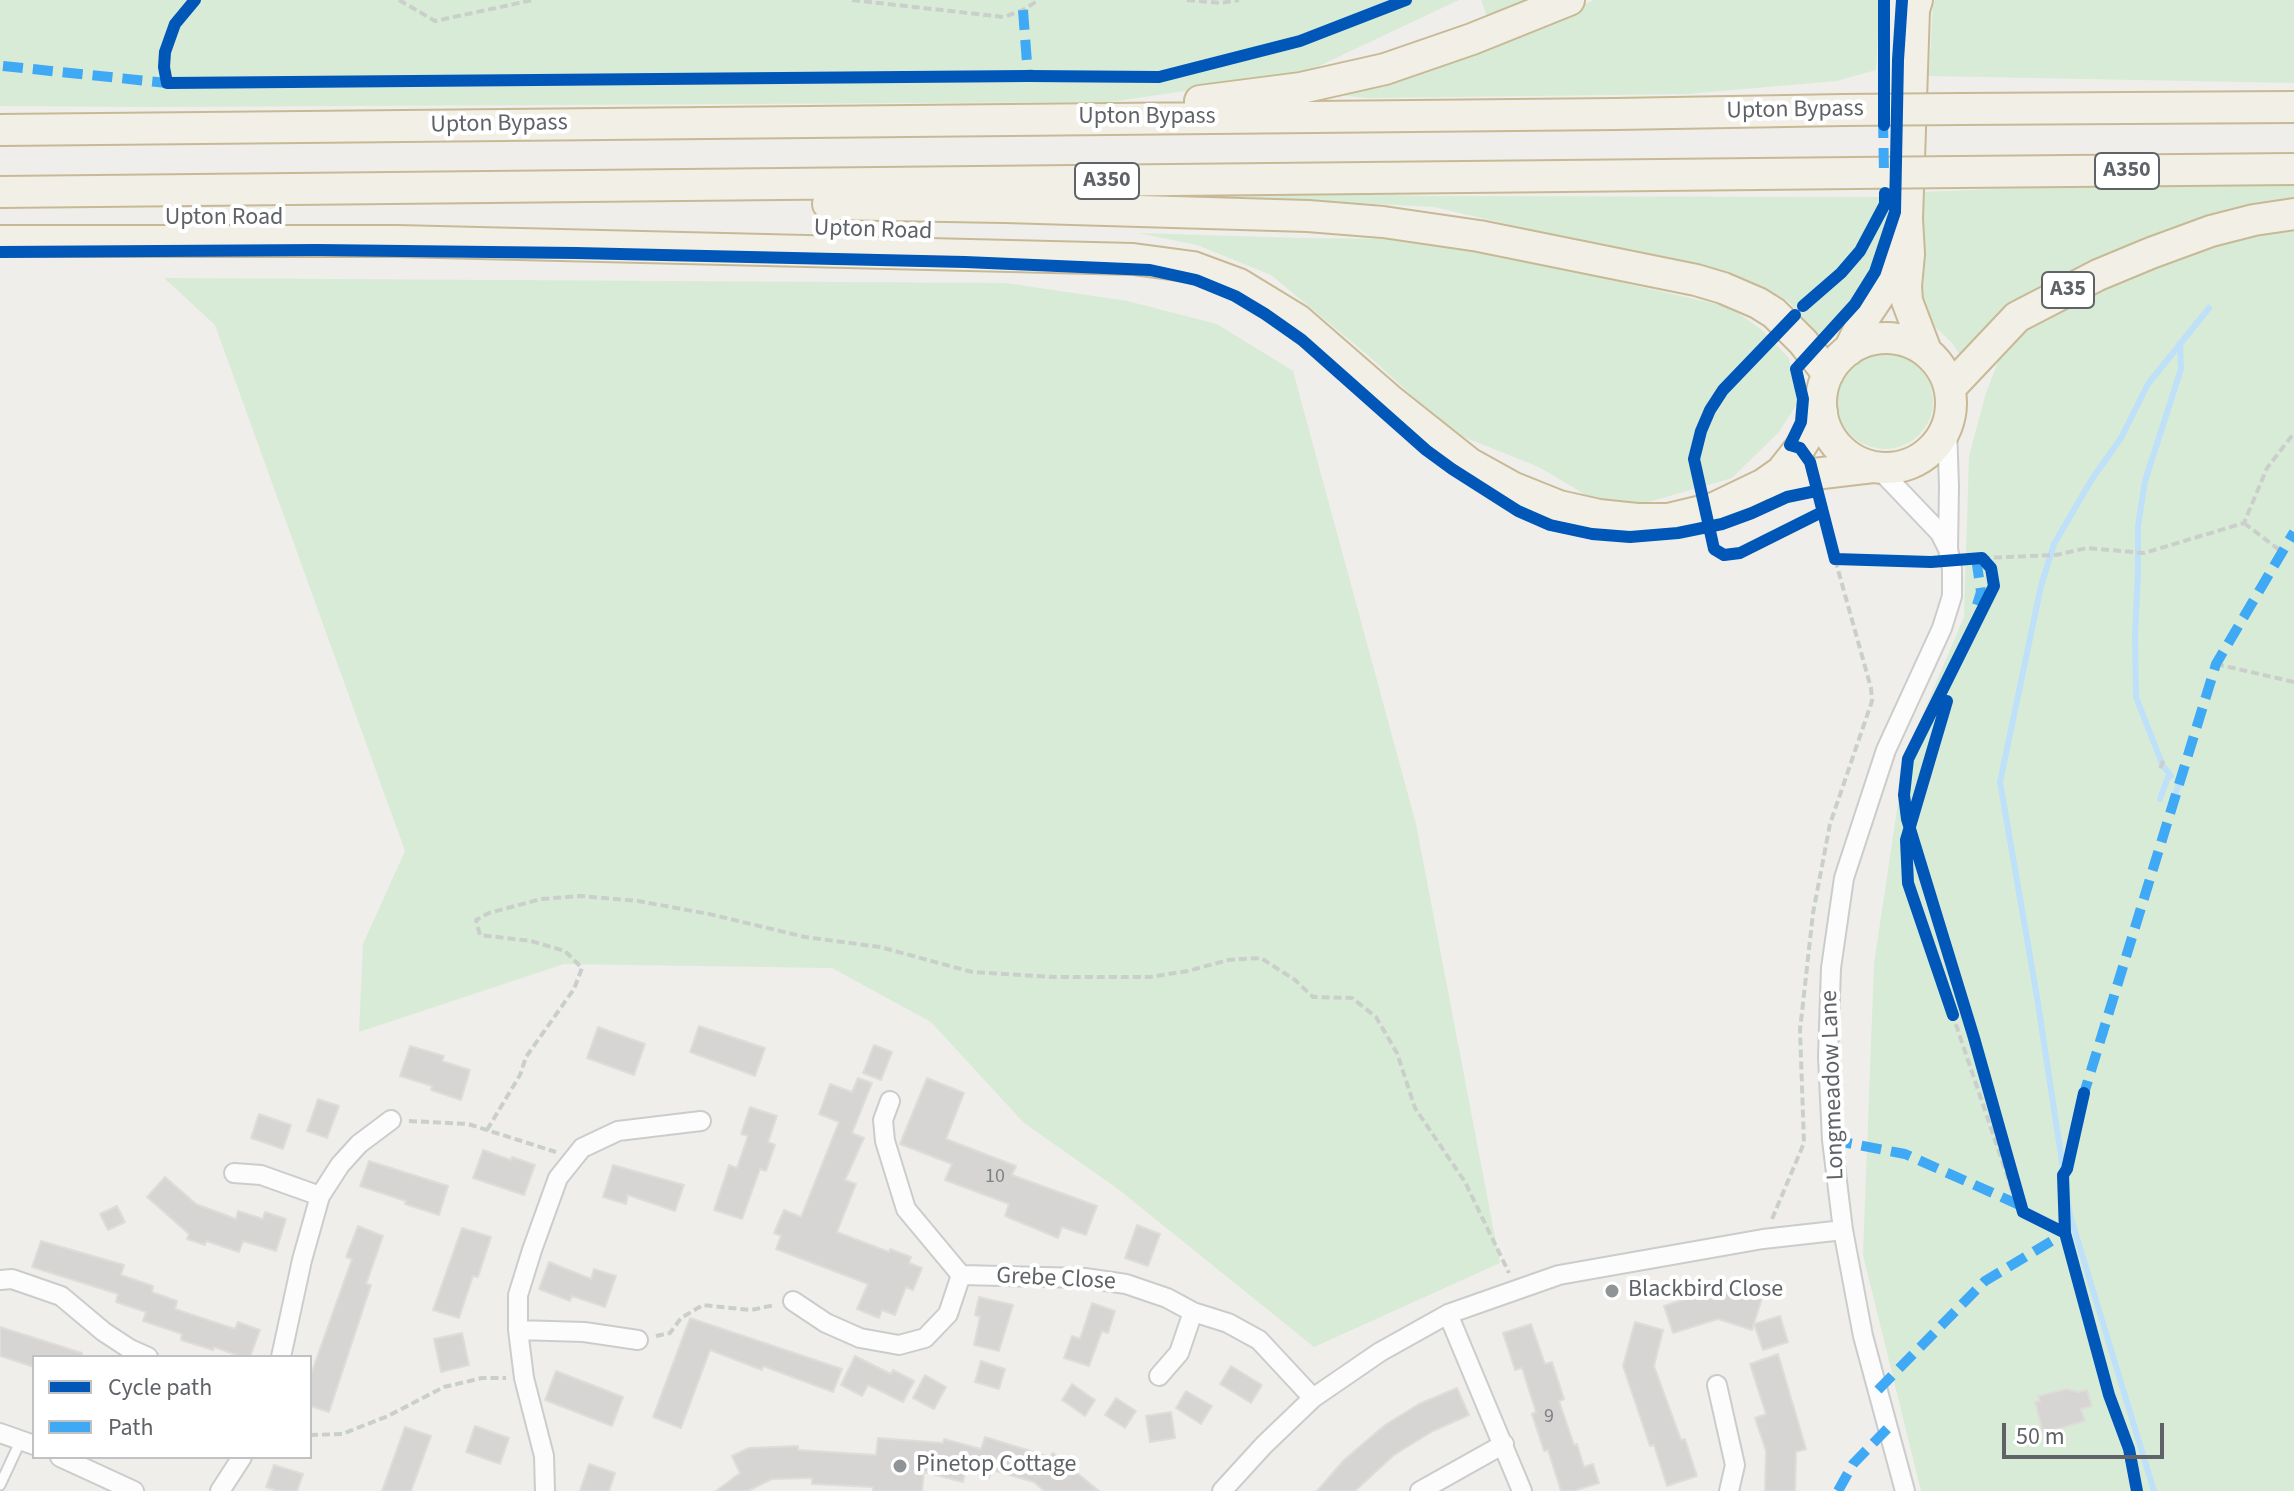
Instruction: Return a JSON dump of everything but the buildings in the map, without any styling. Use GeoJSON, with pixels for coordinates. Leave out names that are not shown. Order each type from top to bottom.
{"type":"FeatureCollection","features":[{"type":"Feature","properties":{"kind":"highway"},"geometry":{"type":"LineString","coordinates":[[1039,119],[1251,95],[1332,81],[1385,69],[1472,39],[1569,0]]}},
{"type":"Feature","properties":{"kind":"highway"},"geometry":{"type":"LineString","coordinates":[[1917,0],[1914,10],[1906,286],[1907,301],[1926,351]]}},
{"type":"Feature","properties":{"kind":"highway","name":"Upton Bypass"},"geometry":{"type":"LineString","coordinates":[[0,130],[2294,107]]}},
{"type":"Feature","properties":{"kind":"highway","name":"A350"},"geometry":{"type":"LineString","coordinates":[[0,192],[2294,169]]}},
{"type":"Feature","properties":{"kind":"highway","name":"A350"},"geometry":{"type":"LineString","coordinates":[[358,188],[692,202],[1308,216],[1383,222],[1479,236],[1723,288],[1774,313],[1803,342],[1828,374]]}},
{"type":"Feature","properties":{"kind":"highway","name":"A35"},"geometry":{"type":"LineString","coordinates":[[1950,388],[2017,317],[2098,275],[2211,231],[2294,214]]}},
{"type":"Feature","properties":{"kind":"highway"},"geometry":{"type":"LineString","coordinates":[[1849,350],[1882,291],[1907,219]]}},
{"type":"Feature","properties":{"kind":"highway","name":"Upton Road"},"geometry":{"type":"LineString","coordinates":[[0,241],[397,241],[1133,259],[1193,267],[1239,284],[1298,320],[1391,401],[1469,463],[1514,488],[1559,506],[1637,519],[1668,519],[1714,508],[1764,484],[1781,472],[1822,412]]}},
{"type":"Feature","properties":{"kind":"highway"},"geometry":{"type":"LineString","coordinates":[[1888,338],[1908,341],[1926,351],[1937,361],[1950,388],[1951,415],[1938,443],[1918,459],[1894,468],[1875,467],[1854,460],[1838,447],[1827,431],[1822,412],[1823,386],[1837,360],[1867,341],[1888,338]]}},
{"type":"Feature","properties":{"kind":"highway","name":"Upton Road"},"geometry":{"type":"LineString","coordinates":[[1764,484],[1875,467]]}},
{"type":"Feature","properties":{"kind":"street","name":"Longmeadow Lane"},"geometry":{"type":"LineString","coordinates":[[1905,1491],[1863,1336],[1843,1230],[1832,1140],[1828,1057],[1831,968],[1844,878],[1886,750],[1942,628],[1952,596],[1948,549],[1947,428]]}},
{"type":"Feature","properties":{"kind":"street"},"geometry":{"type":"LineString","coordinates":[[1875,467],[1940,533],[1948,549]]}},
{"type":"Feature","properties":{"kind":"street","name":"Grebe Close"},"geometry":{"type":"LineString","coordinates":[[890,1101],[883,1120],[885,1141],[906,1209],[961,1275],[1085,1278],[1126,1284],[1167,1298],[1193,1312],[1228,1323],[1259,1340],[1313,1398]]}},
{"type":"Feature","properties":{"kind":"street"},"geometry":{"type":"LineString","coordinates":[[281,1355],[302,1260],[320,1196],[340,1165],[359,1144],[391,1120]]}},
{"type":"Feature","properties":{"kind":"street"},"geometry":{"type":"LineString","coordinates":[[545,1491],[544,1456],[524,1378],[518,1330],[518,1295],[558,1178],[582,1148],[618,1131],[701,1121]]}},
{"type":"Feature","properties":{"kind":"street"},"geometry":{"type":"LineString","coordinates":[[234,1173],[261,1175],[320,1196]]}},
{"type":"Feature","properties":{"kind":"street"},"geometry":{"type":"LineString","coordinates":[[1222,1491],[1313,1398],[1380,1352],[1448,1314],[1559,1275],[1763,1239],[1843,1230]]}},
{"type":"Feature","properties":{"kind":"street","name":"Grebe Close"},"geometry":{"type":"LineString","coordinates":[[793,1301],[826,1323],[860,1338],[899,1345],[925,1338],[948,1314],[961,1275]]}},
{"type":"Feature","properties":{"kind":"street"},"geometry":{"type":"LineString","coordinates":[[0,1280],[12,1279],[61,1296],[104,1332],[144,1355]]}},
{"type":"Feature","properties":{"kind":"street"},"geometry":{"type":"LineString","coordinates":[[1159,1376],[1179,1353],[1193,1312]]}},
{"type":"Feature","properties":{"kind":"street"},"geometry":{"type":"LineString","coordinates":[[1448,1314],[1522,1491]]}},
{"type":"Feature","properties":{"kind":"street"},"geometry":{"type":"LineString","coordinates":[[518,1330],[584,1332],[638,1340]]}},
{"type":"Feature","properties":{"kind":"street"},"geometry":{"type":"LineString","coordinates":[[1717,1385],[1735,1465],[1729,1491]]}},
{"type":"Feature","properties":{"kind":"street"},"geometry":{"type":"LineString","coordinates":[[0,1433],[27,1442]]}},
{"type":"Feature","properties":{"kind":"street"},"geometry":{"type":"LineString","coordinates":[[1420,1491],[1504,1444]]}},
{"type":"Feature","properties":{"kind":"street"},"geometry":{"type":"LineString","coordinates":[[64,1459],[134,1491]]}},
{"type":"Feature","properties":{"kind":"street"},"geometry":{"type":"LineString","coordinates":[[220,1491],[241,1459]]}},
{"type":"Feature","properties":{"kind":"lane"},"geometry":{"type":"LineString","coordinates":[[0,1485],[27,1442]]}},
{"type":"Feature","properties":{"kind":"path"},"geometry":{"type":"LineString","coordinates":[[399,0],[435,21],[533,0]]}},
{"type":"Feature","properties":{"kind":"path"},"geometry":{"type":"LineString","coordinates":[[852,0],[1004,17],[1039,0]]}},
{"type":"Feature","properties":{"kind":"path"},"geometry":{"type":"LineString","coordinates":[[1187,0],[1221,3],[1239,0]]}},
{"type":"Feature","properties":{"kind":"path"},"geometry":{"type":"LineString","coordinates":[[2244,523],[2267,468],[2294,433]]}},
{"type":"Feature","properties":{"kind":"path"},"geometry":{"type":"LineString","coordinates":[[2244,523],[2282,552]]}},
{"type":"Feature","properties":{"kind":"path"},"geometry":{"type":"LineString","coordinates":[[1982,558],[2056,555],[2087,548],[2144,553],[2244,523]]}},
{"type":"Feature","properties":{"kind":"path"},"geometry":{"type":"LineString","coordinates":[[2216,664],[2294,682]]}},
{"type":"Feature","properties":{"kind":"path"},"geometry":{"type":"LineString","coordinates":[[2160,768],[2164,760]]}},
{"type":"Feature","properties":{"kind":"path"},"geometry":{"type":"LineString","coordinates":[[1910,826],[1906,840],[1908,883],[2016,1202]]}},
{"type":"Feature","properties":{"kind":"path"},"geometry":{"type":"LineString","coordinates":[[487,1130],[520,1075],[526,1057],[574,989],[582,968],[565,951],[531,941],[480,935],[476,920],[489,913],[541,899],[581,896],[638,901],[805,937],[880,947],[972,972],[1055,977],[1150,977],[1228,960],[1261,958],[1295,980],[1313,997],[1352,998],[1376,1017],[1397,1053],[1415,1108],[1465,1182],[1517,1289]]}},
{"type":"Feature","properties":{"kind":"path"},"geometry":{"type":"LineString","coordinates":[[391,1120],[468,1124],[560,1154],[571,1163]]}},
{"type":"Feature","properties":{"kind":"path"},"geometry":{"type":"LineString","coordinates":[[638,1340],[670,1333],[681,1318],[703,1305],[751,1310],[793,1301]]}},
{"type":"Feature","properties":{"kind":"path"},"geometry":{"type":"LineString","coordinates":[[312,1435],[342,1434],[388,1416],[444,1387],[482,1378],[524,1378]]}},
{"type":"Feature","properties":{"kind":"green space"},"geometry":{"type":"Polygon","coordinates":[[[0,0],[1459,0],[1304,73],[1111,102],[158,107],[0,106],[0,0]]]}},
{"type":"Feature","properties":{"kind":"green space"},"geometry":{"type":"Polygon","coordinates":[[[1481,0],[1536,0],[1488,19],[1481,0]]]}},
{"type":"Feature","properties":{"kind":"green space"},"geometry":{"type":"Polygon","coordinates":[[[1594,0],[1880,0],[1876,70],[1836,81],[1687,94],[1369,98],[1335,95],[1540,23],[1594,0]]]}},
{"type":"Feature","properties":{"kind":"green space"},"geometry":{"type":"Polygon","coordinates":[[[1935,0],[2294,0],[2294,83],[1929,76],[1935,0]]]}},
{"type":"Feature","properties":{"kind":"green space"},"geometry":{"type":"Polygon","coordinates":[[[2294,177],[2294,201],[1975,341],[1960,355],[1930,322],[1921,305],[1922,192],[2294,177]]]}},
{"type":"Feature","properties":{"kind":"green space"},"geometry":{"type":"Polygon","coordinates":[[[1223,191],[1431,196],[1881,197],[1896,220],[1882,262],[1822,338],[1787,300],[1747,280],[1434,207],[1219,196],[1223,191]]]}},
{"type":"Feature","properties":{"kind":"green space"},"geometry":{"type":"Polygon","coordinates":[[[2294,226],[2294,1491],[1921,1491],[1863,1255],[1874,964],[1905,756],[1964,617],[1969,456],[1986,393],[2001,354],[2037,319],[2202,248],[2294,226]]]}},
{"type":"Feature","properties":{"kind":"green space"},"geometry":{"type":"Polygon","coordinates":[[[1138,233],[1415,239],[1729,307],[1762,330],[1789,358],[1797,404],[1779,432],[1732,478],[1645,503],[1589,497],[1539,467],[1451,432],[1370,357],[1271,275],[1197,245],[1138,233]]]}},
{"type":"Feature","properties":{"kind":"green space"},"geometry":{"type":"Polygon","coordinates":[[[164,278],[1006,283],[1127,301],[1217,324],[1293,371],[1416,824],[1500,1263],[1314,1347],[1118,1189],[1024,1123],[931,1022],[832,968],[564,964],[359,1032],[363,944],[405,851],[215,325],[164,278]]]}},
{"type":"Feature","properties":{"kind":"green space"},"geometry":{"type":"Polygon","coordinates":[[[1885,353],[1903,357],[1919,367],[1929,383],[1933,401],[1929,419],[1919,435],[1903,445],[1885,449],[1867,445],[1851,435],[1841,419],[1837,401],[1841,383],[1851,367],[1867,357],[1885,353]]]}},
{"type":"Feature","properties":{"kind":"waterway"},"geometry":{"type":"LineString","coordinates":[[2154,1491],[2070,1215],[2000,782],[2041,586],[2054,544],[2092,479],[2121,438],[2148,384],[2209,308]]}},
{"type":"Feature","properties":{"kind":"waterway"},"geometry":{"type":"LineString","coordinates":[[2171,776],[2163,766],[2136,697],[2135,636],[2138,526],[2145,481],[2181,369],[2180,343]]}},
{"type":"Feature","properties":{"kind":"waterway"},"geometry":{"type":"LineString","coordinates":[[2160,799],[2169,774]]}},
{"type":"Feature","properties":{"kind":"waterway"},"geometry":{"type":"LineString","coordinates":[[2172,804],[2180,781]]}},
{"type":"Feature","properties":{"kind":"marked path"},"geometry":{"type":"LineString","coordinates":[[1023,10],[1028,76]]}},
{"type":"Feature","properties":{"kind":"marked path"},"geometry":{"type":"LineString","coordinates":[[3,66],[167,83]]}},
{"type":"Feature","properties":{"kind":"marked path"},"geometry":{"type":"LineString","coordinates":[[1883,118],[1884,174]]}},
{"type":"Feature","properties":{"kind":"marked path"},"geometry":{"type":"LineString","coordinates":[[2082,1100],[2216,664],[2294,532]]}},
{"type":"Feature","properties":{"kind":"marked path"},"geometry":{"type":"LineString","coordinates":[[1976,558],[1981,592],[1977,605]]}},
{"type":"Feature","properties":{"kind":"marked path"},"geometry":{"type":"LineString","coordinates":[[1832,1140],[1905,1154],[2024,1207]]}},
{"type":"Feature","properties":{"kind":"marked path"},"geometry":{"type":"LineString","coordinates":[[1878,1390],[1985,1281],[2065,1233]]}},
{"type":"Feature","properties":{"kind":"marked path"},"geometry":{"type":"LineString","coordinates":[[1838,1491],[1853,1464],[1888,1428]]}},
{"type":"Feature","properties":{"kind":"cycle path"},"geometry":{"type":"LineString","coordinates":[[195,0],[175,24],[165,52],[167,83],[1159,77],[1300,41],[1406,0]]}},
{"type":"Feature","properties":{"kind":"cycle path"},"geometry":{"type":"LineString","coordinates":[[1884,0],[1884,125]]}},
{"type":"Feature","properties":{"kind":"cycle path"},"geometry":{"type":"LineString","coordinates":[[1902,0],[1895,212],[1875,272],[1855,304],[1796,369],[1803,399],[1801,422],[1790,445],[1800,448],[1810,462],[1835,559],[1931,562],[1982,558],[1991,568],[1994,586],[1908,759],[1904,795],[1907,819],[2023,1212],[2065,1233]]}},
{"type":"Feature","properties":{"kind":"cycle path"},"geometry":{"type":"LineString","coordinates":[[1803,306],[1841,273],[1860,251],[1885,204],[1885,193]]}},
{"type":"Feature","properties":{"kind":"cycle path"},"geometry":{"type":"LineString","coordinates":[[0,252],[318,250],[576,253],[965,262],[1150,270],[1196,280],[1235,296],[1265,314],[1302,340],[1426,450],[1518,511],[1550,525],[1592,534],[1630,537],[1678,533],[1722,524],[1787,497],[1816,491]]}},
{"type":"Feature","properties":{"kind":"cycle path"},"geometry":{"type":"LineString","coordinates":[[1795,315],[1723,390],[1701,431],[1694,459],[1714,549],[1724,555],[1740,553],[1822,512]]}},
{"type":"Feature","properties":{"kind":"cycle path"},"geometry":{"type":"LineString","coordinates":[[1947,701],[1906,840],[1908,883],[1953,1015]]}},
{"type":"Feature","properties":{"kind":"cycle path"},"geometry":{"type":"LineString","coordinates":[[2084,1093],[2063,1175],[2065,1233],[2109,1395],[2129,1449],[2137,1491]]}},
{"type":"Feature","properties":{"kind":"place","name":"Blackbird Close"},"geometry":{"type":"Point","coordinates":[1612,1291]}},
{"type":"Feature","properties":{"kind":"place","name":"Pinetop Cottage"},"geometry":{"type":"Point","coordinates":[900,1466]}}]}
